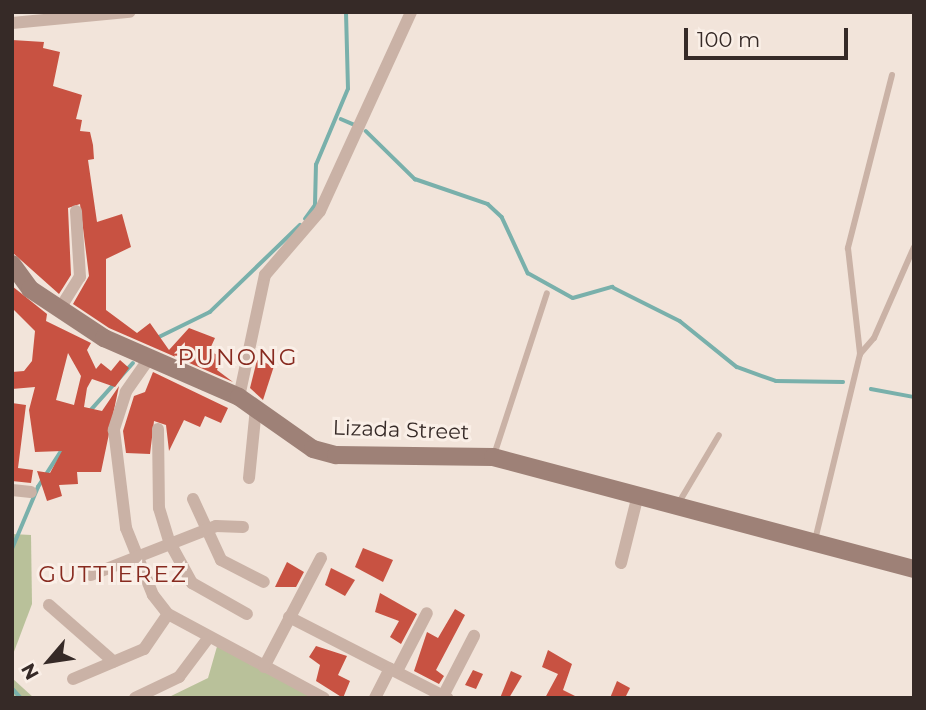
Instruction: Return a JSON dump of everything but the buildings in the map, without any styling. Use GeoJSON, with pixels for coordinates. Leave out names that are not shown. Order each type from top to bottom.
{"type":"FeatureCollection","features":[{"type":"Feature","properties":{"kind":"street"},"geometry":{"type":"LineString","coordinates":[[12,23],[129,12]]}},
{"type":"Feature","properties":{"kind":"street"},"geometry":{"type":"LineString","coordinates":[[239,397],[265,275],[320,211],[411,12]]}},
{"type":"Feature","properties":{"kind":"street"},"geometry":{"type":"LineString","coordinates":[[59,310],[80,277],[76,211]]}},
{"type":"Feature","properties":{"kind":"street","name":"Lizada Street"},"geometry":{"type":"LineString","coordinates":[[12,264],[30,289],[59,310],[148,360],[239,397],[313,449],[336,455],[493,457],[678,504],[914,569]]}},
{"type":"Feature","properties":{"kind":"street"},"geometry":{"type":"LineString","coordinates":[[148,360],[126,392],[114,430],[127,528],[136,554],[169,614],[324,698]]}},
{"type":"Feature","properties":{"kind":"street"},"geometry":{"type":"LineString","coordinates":[[249,478],[257,408]]}},
{"type":"Feature","properties":{"kind":"street"},"geometry":{"type":"LineString","coordinates":[[158,429],[159,508],[170,543],[192,583],[247,614]]}},
{"type":"Feature","properties":{"kind":"street"},"geometry":{"type":"LineString","coordinates":[[12,490],[31,492]]}},
{"type":"Feature","properties":{"kind":"street"},"geometry":{"type":"LineString","coordinates":[[621,563],[638,495]]}},
{"type":"Feature","properties":{"kind":"street"},"geometry":{"type":"LineString","coordinates":[[193,499],[204,530],[221,560],[264,582]]}},
{"type":"Feature","properties":{"kind":"street"},"geometry":{"type":"LineString","coordinates":[[91,575],[136,554],[204,530],[243,527]]}},
{"type":"Feature","properties":{"kind":"street"},"geometry":{"type":"LineString","coordinates":[[264,667],[321,558]]}},
{"type":"Feature","properties":{"kind":"street"},"geometry":{"type":"LineString","coordinates":[[49,605],[114,662]]}},
{"type":"Feature","properties":{"kind":"street"},"geometry":{"type":"LineString","coordinates":[[375,698],[427,613]]}},
{"type":"Feature","properties":{"kind":"street"},"geometry":{"type":"LineString","coordinates":[[73,679],[144,649],[169,614]]}},
{"type":"Feature","properties":{"kind":"street"},"geometry":{"type":"LineString","coordinates":[[289,617],[444,697],[474,636]]}},
{"type":"Feature","properties":{"kind":"street"},"geometry":{"type":"LineString","coordinates":[[135,698],[179,677],[209,636]]}},
{"type":"Feature","properties":{"kind":"lane"},"geometry":{"type":"LineString","coordinates":[[815,542],[860,354],[848,248],[892,75]]}},
{"type":"Feature","properties":{"kind":"lane"},"geometry":{"type":"LineString","coordinates":[[860,354],[874,338],[914,247]]}},
{"type":"Feature","properties":{"kind":"lane"},"geometry":{"type":"LineString","coordinates":[[493,457],[547,293]]}},
{"type":"Feature","properties":{"kind":"lane"},"geometry":{"type":"LineString","coordinates":[[678,504],[719,435]]}},
{"type":"Feature","properties":{"kind":"green space"},"geometry":{"type":"Polygon","coordinates":[[[12,534],[31,535],[32,604],[12,657],[12,534]]]}},
{"type":"Feature","properties":{"kind":"green space"},"geometry":{"type":"Polygon","coordinates":[[[218,643],[319,698],[167,698],[208,678],[218,643]]]}},
{"type":"Feature","properties":{"kind":"green space"},"geometry":{"type":"Polygon","coordinates":[[[12,678],[34,698],[12,698],[12,678]]]}},
{"type":"Feature","properties":{"kind":"waterway"},"geometry":{"type":"LineString","coordinates":[[305,219],[315,205],[316,165],[348,89],[346,12]]}},
{"type":"Feature","properties":{"kind":"waterway"},"geometry":{"type":"LineString","coordinates":[[341,119],[355,125]]}},
{"type":"Feature","properties":{"kind":"waterway"},"geometry":{"type":"LineString","coordinates":[[366,131],[415,179],[488,204],[502,217],[528,273],[573,298],[612,287],[680,321],[737,367],[776,381],[843,382]]}},
{"type":"Feature","properties":{"kind":"waterway"},"geometry":{"type":"LineString","coordinates":[[157,338],[210,312],[300,225]]}},
{"type":"Feature","properties":{"kind":"waterway"},"geometry":{"type":"LineString","coordinates":[[90,411],[133,363]]}},
{"type":"Feature","properties":{"kind":"waterway"},"geometry":{"type":"LineString","coordinates":[[871,389],[914,397]]}},
{"type":"Feature","properties":{"kind":"waterway"},"geometry":{"type":"LineString","coordinates":[[12,549],[38,487],[63,448]]}},
{"type":"Feature","properties":{"kind":"waterway"},"geometry":{"type":"LineString","coordinates":[[12,688],[21,698]]}},
{"type":"Feature","properties":{"kind":"district","name":"PUNONG"},"geometry":{"type":"Point","coordinates":[238,357]}},
{"type":"Feature","properties":{"kind":"district","name":"GUTTIEREZ"},"geometry":{"type":"Point","coordinates":[113,574]}}]}
